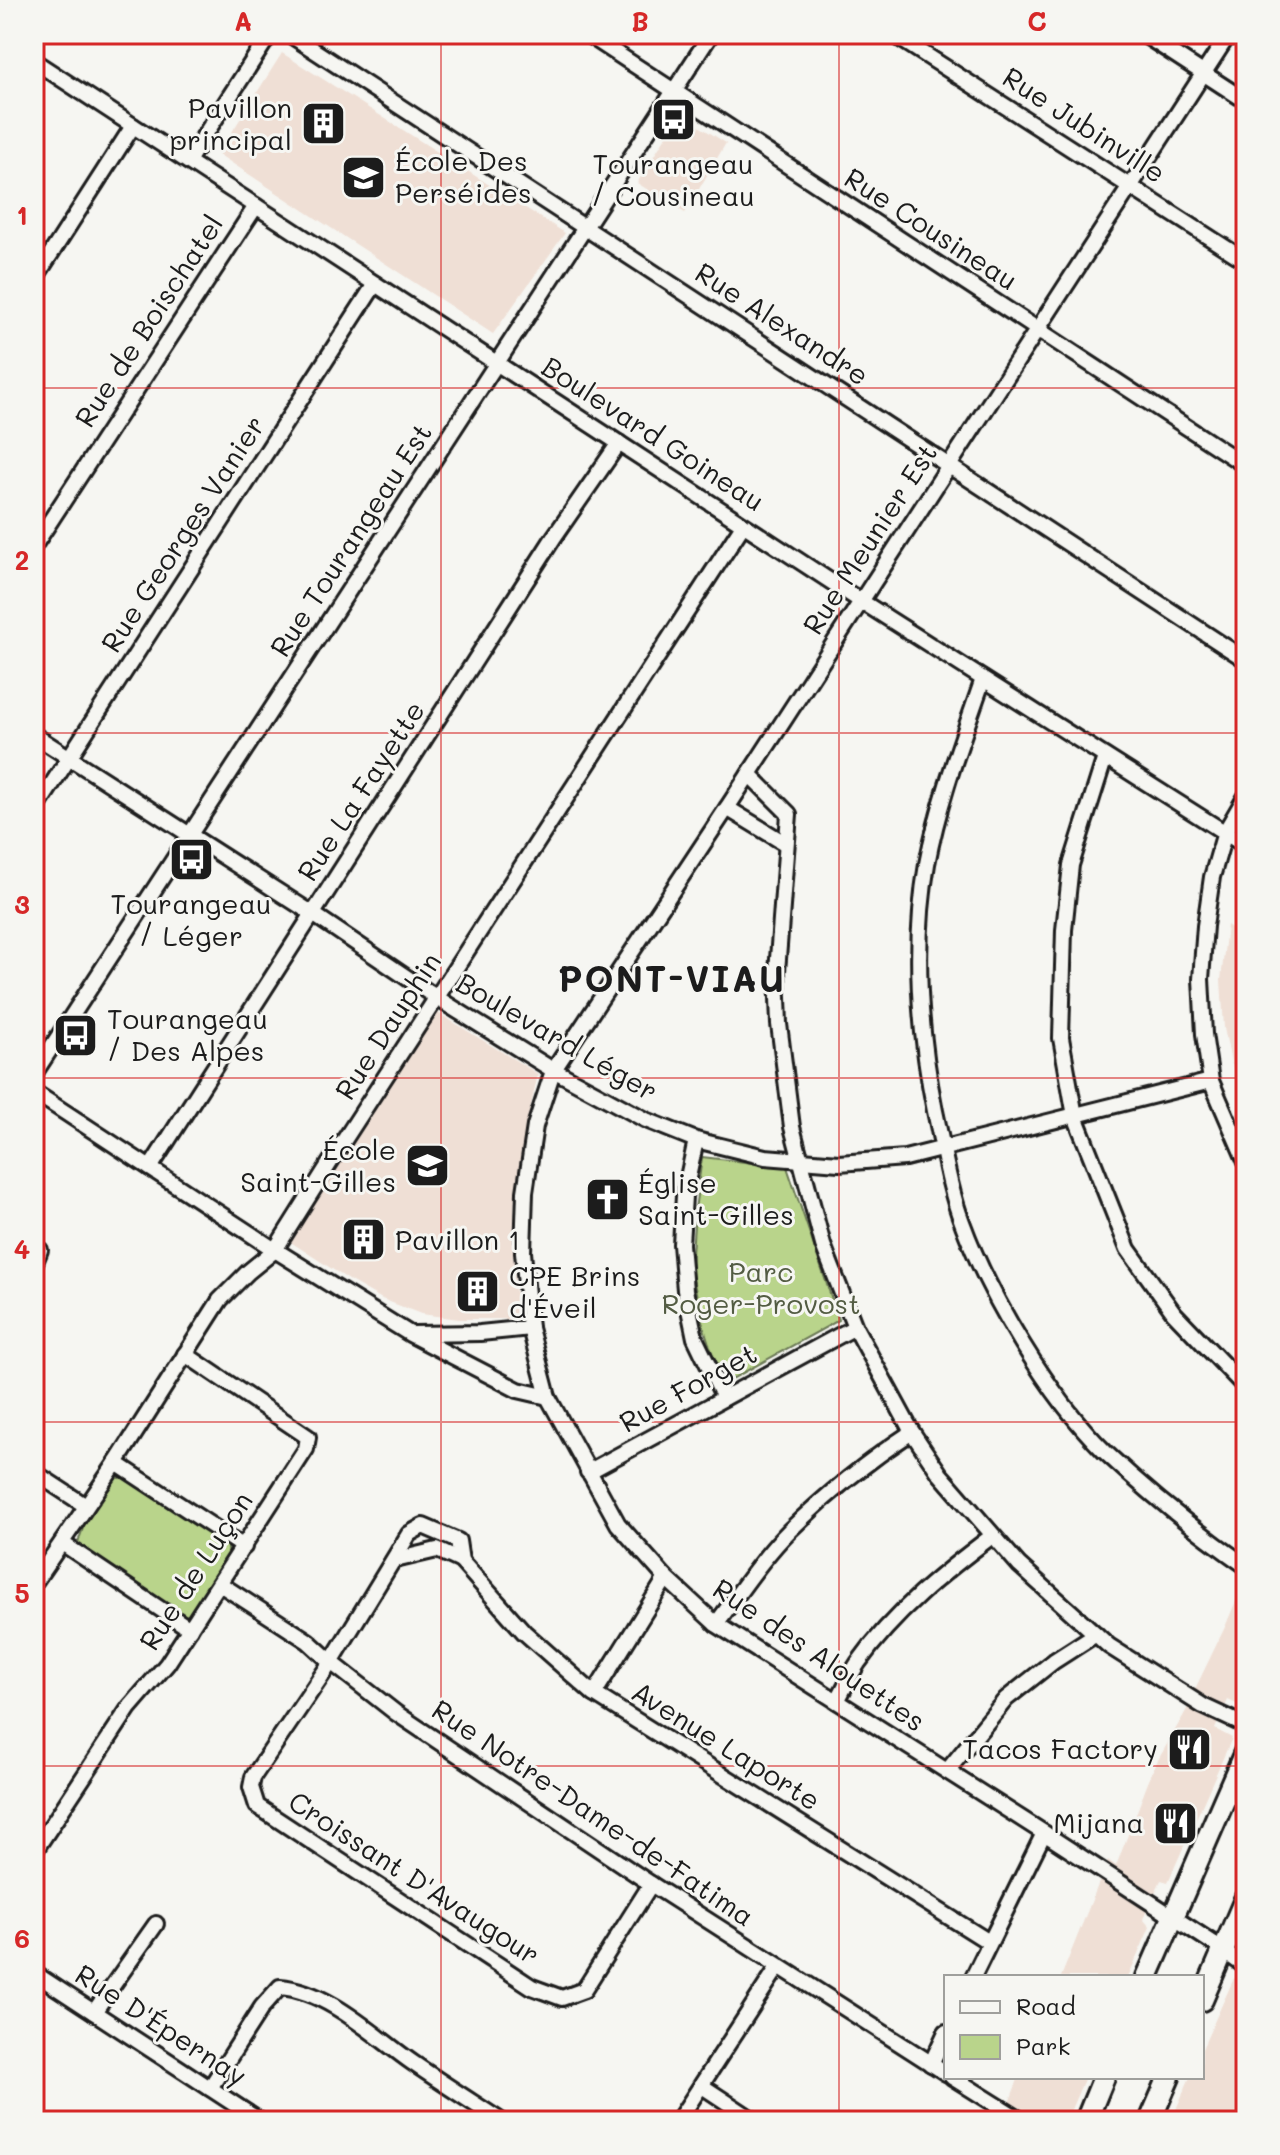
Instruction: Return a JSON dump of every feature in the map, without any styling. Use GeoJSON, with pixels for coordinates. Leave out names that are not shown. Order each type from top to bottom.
{"type":"FeatureCollection","features":[{"type":"Feature","properties":{"kind":"street"},"geometry":{"type":"LineString","coordinates":[[188,161],[270,34]]}},
{"type":"Feature","properties":{"kind":"street","name":"Rue Alexandre"},"geometry":{"type":"LineString","coordinates":[[289,34],[1246,660]]}},
{"type":"Feature","properties":{"kind":"street","name":"Rue Cousineau"},"geometry":{"type":"LineString","coordinates":[[587,34],[1246,466]]}},
{"type":"Feature","properties":{"kind":"street","name":"Rue Tourangeau Est"},"geometry":{"type":"LineString","coordinates":[[34,1074],[711,34]]}},
{"type":"Feature","properties":{"kind":"street","name":"Rue Jubinville"},"geometry":{"type":"LineString","coordinates":[[893,34],[1246,261]]}},
{"type":"Feature","properties":{"kind":"street"},"geometry":{"type":"LineString","coordinates":[[1143,34],[1246,101]]}},
{"type":"Feature","properties":{"kind":"street","name":"Rue Meunier Est"},"geometry":{"type":"LineString","coordinates":[[553,1071],[1229,34]]}},
{"type":"Feature","properties":{"kind":"street","name":"Boulevard Goineau"},"geometry":{"type":"LineString","coordinates":[[34,61],[743,525],[1246,846]]}},
{"type":"Feature","properties":{"kind":"street"},"geometry":{"type":"LineString","coordinates":[[34,280],[133,126]]}},
{"type":"Feature","properties":{"kind":"street","name":"Rue de Boischatel"},"geometry":{"type":"LineString","coordinates":[[34,546],[256,206]]}},
{"type":"Feature","properties":{"kind":"street","name":"Rue Georges Vanier"},"geometry":{"type":"LineString","coordinates":[[34,812],[375,284]]}},
{"type":"Feature","properties":{"kind":"street","name":"Rue La Fayette"},"geometry":{"type":"LineString","coordinates":[[150,1168],[554,537],[619,443]]}},
{"type":"Feature","properties":{"kind":"street","name":"Rue Dauphin"},"geometry":{"type":"LineString","coordinates":[[34,1583],[116,1463],[220,1300],[275,1250],[743,525]]}},
{"type":"Feature","properties":{"kind":"street"},"geometry":{"type":"LineString","coordinates":[[983,679],[938,811],[927,867],[919,952],[927,1068],[961,1221],[984,1273],[1026,1350],[1067,1408],[1104,1451],[1203,1537],[1246,1566]]}},
{"type":"Feature","properties":{"kind":"street","name":"Boulevard Léger"},"geometry":{"type":"LineString","coordinates":[[34,735],[553,1071],[646,1120],[696,1140],[765,1157],[839,1163],[905,1158],[1211,1081]]}},
{"type":"Feature","properties":{"kind":"street"},"geometry":{"type":"LineString","coordinates":[[1105,757],[1071,865],[1064,930],[1061,1038],[1075,1116],[1128,1249],[1174,1313],[1246,1388]]}},
{"type":"Feature","properties":{"kind":"street"},"geometry":{"type":"LineString","coordinates":[[749,774],[789,814],[777,972],[778,1011],[792,1127],[823,1245],[855,1327],[912,1432],[940,1474],[1019,1565],[1109,1646],[1194,1701],[1246,1726]]}},
{"type":"Feature","properties":{"kind":"street"},"geometry":{"type":"LineString","coordinates":[[1246,796],[1225,832],[1212,877],[1201,979],[1211,1081],[1246,1162]]}},
{"type":"Feature","properties":{"kind":"street"},"geometry":{"type":"LineString","coordinates":[[727,808],[786,844]]}},
{"type":"Feature","properties":{"kind":"street","name":"Rue des Alouettes"},"geometry":{"type":"LineString","coordinates":[[553,1071],[535,1126],[525,1192],[523,1252],[530,1328],[548,1397],[618,1524],[666,1578],[716,1624],[1044,1833],[1246,1967]]}},
{"type":"Feature","properties":{"kind":"street"},"geometry":{"type":"LineString","coordinates":[[34,1092],[275,1250],[410,1334],[518,1390],[548,1397]]}},
{"type":"Feature","properties":{"kind":"street"},"geometry":{"type":"LineString","coordinates":[[696,1140],[684,1196],[681,1244],[685,1290],[695,1338],[724,1398]]}},
{"type":"Feature","properties":{"kind":"street"},"geometry":{"type":"LineString","coordinates":[[34,1265],[40,1250]]}},
{"type":"Feature","properties":{"kind":"street","name":"Rue Forget"},"geometry":{"type":"LineString","coordinates":[[588,1472],[855,1327]]}},
{"type":"Feature","properties":{"kind":"street"},"geometry":{"type":"LineString","coordinates":[[410,1334],[480,1333],[530,1328]]}},
{"type":"Feature","properties":{"kind":"street","name":"Rue de Luçon"},"geometry":{"type":"LineString","coordinates":[[34,1852],[129,1708],[167,1664],[306,1449],[308,1437],[185,1354]]}},
{"type":"Feature","properties":{"kind":"street"},"geometry":{"type":"LineString","coordinates":[[716,1624],[755,1570],[790,1531],[871,1459],[912,1432]]}},
{"type":"Feature","properties":{"kind":"street"},"geometry":{"type":"LineString","coordinates":[[116,1463],[244,1547]]}},
{"type":"Feature","properties":{"kind":"street"},"geometry":{"type":"LineString","coordinates":[[34,1472],[86,1506]]}},
{"type":"Feature","properties":{"kind":"street","name":"Avenue Laporte"},"geometry":{"type":"LineString","coordinates":[[331,1662],[409,1534],[423,1526],[458,1541],[461,1561],[524,1632],[594,1694],[989,1942]]}},
{"type":"Feature","properties":{"kind":"street"},"geometry":{"type":"LineString","coordinates":[[837,1701],[858,1664],[894,1620],[940,1576],[992,1536]]}},
{"type":"Feature","properties":{"kind":"street"},"geometry":{"type":"LineString","coordinates":[[62,1543],[190,1629]]}},
{"type":"Feature","properties":{"kind":"street"},"geometry":{"type":"LineString","coordinates":[[395,1560],[437,1550],[461,1561]]}},
{"type":"Feature","properties":{"kind":"street"},"geometry":{"type":"LineString","coordinates":[[594,1694],[666,1578]]}},
{"type":"Feature","properties":{"kind":"street","name":"Rue Notre-Dame-de-Fatima"},"geometry":{"type":"LineString","coordinates":[[220,1584],[308,1641],[396,1713],[651,1884],[944,2072]]}},
{"type":"Feature","properties":{"kind":"street"},"geometry":{"type":"LineString","coordinates":[[947,1771],[1006,1699],[1054,1661],[1096,1634]]}},
{"type":"Feature","properties":{"kind":"street","name":"Croissant D'Avaugour"},"geometry":{"type":"LineString","coordinates":[[331,1662],[253,1777],[251,1787],[257,1806],[532,1987],[562,1998],[584,1990],[651,1884]]}},
{"type":"Feature","properties":{"kind":"street"},"geometry":{"type":"LineString","coordinates":[[1148,1975],[1246,1750]]}},
{"type":"Feature","properties":{"kind":"street"},"geometry":{"type":"LineString","coordinates":[[974,1975],[1044,1833]]}},
{"type":"Feature","properties":{"kind":"street"},"geometry":{"type":"LineString","coordinates":[[1204,1995],[1246,1897]]}},
{"type":"Feature","properties":{"kind":"street"},"geometry":{"type":"LineString","coordinates":[[94,2012],[156,1924]]}},
{"type":"Feature","properties":{"kind":"street"},"geometry":{"type":"LineString","coordinates":[[678,2121],[778,1967]]}},
{"type":"Feature","properties":{"kind":"street","name":"Rue D'Épernay"},"geometry":{"type":"LineString","coordinates":[[34,1973],[260,2121]]}},
{"type":"Feature","properties":{"kind":"street"},"geometry":{"type":"LineString","coordinates":[[210,2088],[262,2007],[280,1987],[297,1988],[331,2004],[415,2065],[501,2121]]}},
{"type":"Feature","properties":{"kind":"street"},"geometry":{"type":"LineString","coordinates":[[931,2064],[944,2036]]}},
{"type":"Feature","properties":{"kind":"street"},"geometry":{"type":"LineString","coordinates":[[955,2079],[1022,2121]]}},
{"type":"Feature","properties":{"kind":"street"},"geometry":{"type":"LineString","coordinates":[[1086,2121],[1103,2079]]}},
{"type":"Feature","properties":{"kind":"street"},"geometry":{"type":"LineString","coordinates":[[1150,2121],[1168,2079]]}},
{"type":"Feature","properties":{"kind":"street"},"geometry":{"type":"LineString","coordinates":[[702,2086],[755,2121]]}},
{"type":"Feature","properties":{"kind":"shaded area","name":"École Des Perséides"},"geometry":{"type":"Polygon","coordinates":[[[282,53],[565,233],[493,334],[218,154],[282,53]]]}},
{"type":"Feature","properties":{"kind":"shaded area"},"geometry":{"type":"Polygon","coordinates":[[[680,114],[726,143],[685,213],[637,183],[680,114]]]}},
{"type":"Feature","properties":{"kind":"shaded area"},"geometry":{"type":"Polygon","coordinates":[[[1227,925],[1246,938],[1246,1101],[1231,1062],[1224,1028],[1221,980],[1227,925]]]}},
{"type":"Feature","properties":{"kind":"shaded area","name":"École Saint-Gilles"},"geometry":{"type":"Polygon","coordinates":[[[435,1011],[538,1074],[515,1195],[513,1247],[517,1319],[459,1319],[421,1314],[382,1299],[286,1239],[435,1011]]]}},
{"type":"Feature","properties":{"kind":"shaded area"},"geometry":{"type":"Polygon","coordinates":[[[1246,1577],[1246,1700],[1243,1707],[1228,1700],[1215,1729],[1232,1738],[1168,1882],[1161,1880],[1143,1919],[1150,1927],[1129,1975],[1062,1975],[1108,1860],[1116,1866],[1154,1767],[1190,1704],[1246,1577]]]}},
{"type":"Feature","properties":{"kind":"shaded area"},"geometry":{"type":"Polygon","coordinates":[[[1234,1978],[1246,1985],[1246,2121],[1171,2121],[1189,2079],[1204,2079],[1204,2045],[1234,1978]]]}},
{"type":"Feature","properties":{"kind":"shaded area"},"geometry":{"type":"Polygon","coordinates":[[[1018,2079],[1084,2079],[1066,2121],[1051,2117],[1049,2121],[1002,2121],[1018,2079]]]}},
{"type":"Feature","properties":{"kind":"green space","name":"Parc Roger-Provost"},"geometry":{"type":"Polygon","coordinates":[[[702,1157],[787,1167],[839,1320],[732,1379],[718,1372],[703,1325],[691,1269],[702,1157]]]}},
{"type":"Feature","properties":{"kind":"green space"},"geometry":{"type":"Polygon","coordinates":[[[113,1478],[133,1478],[227,1544],[231,1565],[196,1612],[181,1618],[76,1548],[88,1514],[113,1478]]]}},
{"type":"Feature","properties":{"kind":"place","name":"Tourangeau / Cousineau"},"geometry":{"type":"Point","coordinates":[673,119]}},
{"type":"Feature","properties":{"kind":"place","name":"Pavillon principal"},"geometry":{"type":"Point","coordinates":[323,124]}},
{"type":"Feature","properties":{"kind":"place","name":"École Des Perséides"},"geometry":{"type":"Point","coordinates":[364,177]}},
{"type":"Feature","properties":{"kind":"place","name":"Tourangeau / Léger"},"geometry":{"type":"Point","coordinates":[191,859]}},
{"type":"Feature","properties":{"kind":"place","name":"Tourangeau / Des Alpes"},"geometry":{"type":"Point","coordinates":[76,1035]}},
{"type":"Feature","properties":{"kind":"place","name":"École Saint-Gilles"},"geometry":{"type":"Point","coordinates":[427,1166]}},
{"type":"Feature","properties":{"kind":"place","name":"Église Saint-Gilles"},"geometry":{"type":"Point","coordinates":[607,1199]}},
{"type":"Feature","properties":{"kind":"place","name":"Pavillon 1"},"geometry":{"type":"Point","coordinates":[364,1240]}},
{"type":"Feature","properties":{"kind":"place","name":"CPE Brins d'Éveil"},"geometry":{"type":"Point","coordinates":[478,1292]}},
{"type":"Feature","properties":{"kind":"place","name":"Tacos Factory"},"geometry":{"type":"Point","coordinates":[1189,1749]}},
{"type":"Feature","properties":{"kind":"place","name":"Mijana"},"geometry":{"type":"Point","coordinates":[1175,1823]}},
{"type":"Feature","properties":{"kind":"district","name":"PONT-VIAU"},"geometry":{"type":"Point","coordinates":[672,979]}}]}
